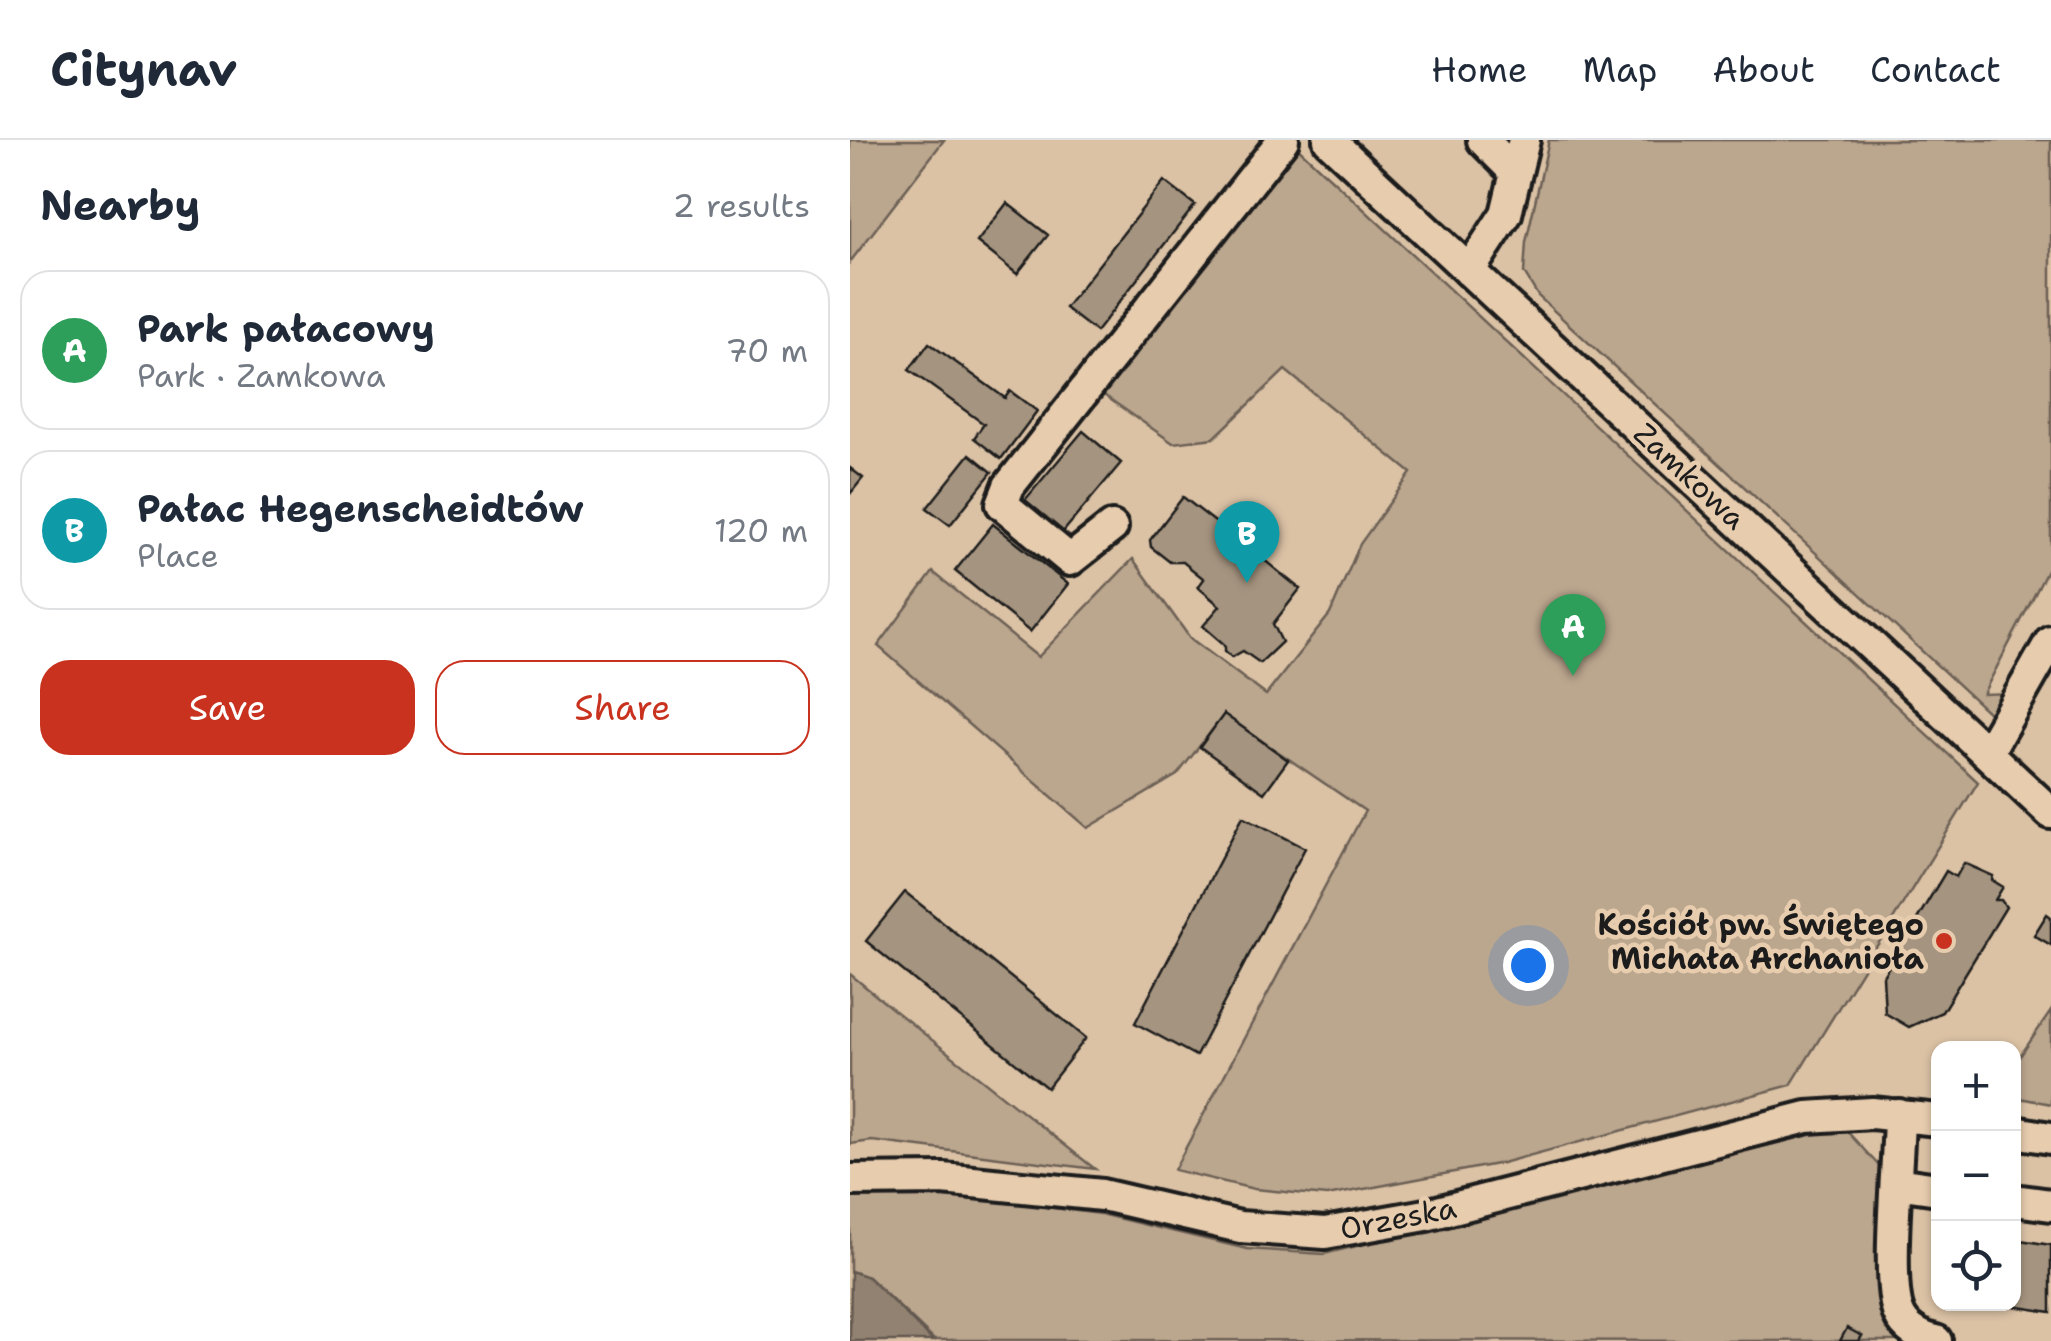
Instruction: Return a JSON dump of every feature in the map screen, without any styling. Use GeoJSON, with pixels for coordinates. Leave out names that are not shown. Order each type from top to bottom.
{"type":"FeatureCollection","features":[{"type":"Feature","properties":{"kind":"street"},"geometry":{"type":"LineString","coordinates":[[1112,527],[1070,560],[1002,504],[1009,486],[1284,140]]}},
{"type":"Feature","properties":{"kind":"street","name":"Zamkowa"},"geometry":{"type":"LineString","coordinates":[[1329,140],[2051,814]]}},
{"type":"Feature","properties":{"kind":"street"},"geometry":{"type":"LineString","coordinates":[[1483,140],[1516,173]]}},
{"type":"Feature","properties":{"kind":"street"},"geometry":{"type":"LineString","coordinates":[[1469,271],[1500,226],[1524,140]]}},
{"type":"Feature","properties":{"kind":"street"},"geometry":{"type":"LineString","coordinates":[[1988,753],[2051,641]]}},
{"type":"Feature","properties":{"kind":"street"},"geometry":{"type":"LineString","coordinates":[[1899,1115],[1899,1314],[1921,1338],[1936,1341]]}},
{"type":"Feature","properties":{"kind":"street","name":"Orzeska"},"geometry":{"type":"LineString","coordinates":[[850,1180],[943,1179],[1102,1195],[1240,1226],[1325,1233],[1460,1207],[1807,1118],[1899,1115],[1931,1119]]}},
{"type":"Feature","properties":{"kind":"street"},"geometry":{"type":"LineString","coordinates":[[2021,1133],[2051,1138]]}},
{"type":"Feature","properties":{"kind":"street"},"geometry":{"type":"LineString","coordinates":[[1896,1183],[1931,1188]]}},
{"type":"Feature","properties":{"kind":"street"},"geometry":{"type":"LineString","coordinates":[[2021,1201],[2051,1205]]}},
{"type":"Feature","properties":{"kind":"shaded area"},"geometry":{"type":"Polygon","coordinates":[[[850,140],[944,140],[850,262],[850,140]]]}},
{"type":"Feature","properties":{"kind":"shaded area"},"geometry":{"type":"Polygon","coordinates":[[[1549,140],[2051,140],[2051,563],[1983,694],[2012,693],[1992,716],[1538,296],[1524,273],[1526,242],[1549,140]]]}},
{"type":"Feature","properties":{"kind":"shaded area"},"geometry":{"type":"Polygon","coordinates":[[[1296,146],[1978,782],[1791,1085],[1502,1163],[1327,1196],[1254,1189],[1174,1170],[1365,811],[1224,715],[1177,775],[1088,828],[878,646],[933,572],[1038,657],[1133,559],[1190,638],[1266,695],[1330,614],[1360,544],[1411,473],[1285,370],[1214,438],[1173,443],[1098,391],[1296,146]]]}},
{"type":"Feature","properties":{"kind":"shaded area"},"geometry":{"type":"Polygon","coordinates":[[[850,974],[1095,1169],[872,1141],[850,1144],[850,974]]]}},
{"type":"Feature","properties":{"kind":"shaded area"},"geometry":{"type":"Polygon","coordinates":[[[2051,1011],[2051,1104],[2021,1098],[2021,1055],[2051,1011]]]}},
{"type":"Feature","properties":{"kind":"shaded area"},"geometry":{"type":"Polygon","coordinates":[[[1843,1127],[1880,1167],[1878,1303],[1907,1341],[934,1340],[868,1277],[850,1272],[850,1197],[949,1194],[1100,1214],[1247,1249],[1324,1254],[1843,1127]]]}},
{"type":"Feature","properties":{"kind":"shaded area"},"geometry":{"type":"Polygon","coordinates":[[[851,1271],[868,1277],[933,1341],[850,1341],[851,1271]]]}},
{"type":"Feature","properties":{"kind":"building"},"geometry":{"type":"Polygon","coordinates":[[[1164,181],[1195,205],[1096,332],[1065,308],[1164,181]]]}},
{"type":"Feature","properties":{"kind":"building"},"geometry":{"type":"Polygon","coordinates":[[[1007,203],[1048,235],[1017,274],[977,242],[1007,203]]]}},
{"type":"Feature","properties":{"kind":"building"},"geometry":{"type":"Polygon","coordinates":[[[929,343],[1005,398],[1010,391],[1037,411],[1001,459],[974,438],[984,424],[909,370],[929,343]]]}},
{"type":"Feature","properties":{"kind":"building"},"geometry":{"type":"Polygon","coordinates":[[[1083,431],[1121,463],[1063,532],[1025,500],[1083,431]]]}},
{"type":"Feature","properties":{"kind":"building"},"geometry":{"type":"Polygon","coordinates":[[[970,454],[992,472],[950,525],[927,508],[970,454]]]}},
{"type":"Feature","properties":{"kind":"building"},"geometry":{"type":"Polygon","coordinates":[[[850,468],[863,478],[850,494],[850,468]]]}},
{"type":"Feature","properties":{"kind":"building"},"geometry":{"type":"Polygon","coordinates":[[[1183,497],[1228,532],[1239,518],[1268,541],[1258,555],[1300,589],[1273,624],[1282,642],[1260,663],[1243,651],[1232,657],[1225,651],[1225,645],[1203,626],[1220,606],[1198,587],[1204,579],[1183,562],[1170,562],[1151,547],[1150,540],[1183,497]]]}},
{"type":"Feature","properties":{"kind":"building"},"geometry":{"type":"Polygon","coordinates":[[[993,524],[1068,584],[1030,632],[955,571],[993,524]]]}},
{"type":"Feature","properties":{"kind":"building"},"geometry":{"type":"Polygon","coordinates":[[[1224,714],[1288,760],[1264,793],[1200,747],[1224,714]]]}},
{"type":"Feature","properties":{"kind":"building"},"geometry":{"type":"Polygon","coordinates":[[[1243,816],[1305,848],[1196,1056],[1135,1023],[1243,816]]]}},
{"type":"Feature","properties":{"kind":"building","name":"Kościół pw. Świętego Michała Archanioła"},"geometry":{"type":"Polygon","coordinates":[[[1964,863],[1993,876],[1992,880],[2003,887],[1995,900],[2001,900],[2006,907],[1942,1012],[1909,1027],[1885,1013],[1883,976],[1946,871],[1956,877],[1964,863]]]}},
{"type":"Feature","properties":{"kind":"building"},"geometry":{"type":"Polygon","coordinates":[[[905,892],[1086,1038],[1047,1088],[866,941],[905,892]]]}},
{"type":"Feature","properties":{"kind":"building"},"geometry":{"type":"Polygon","coordinates":[[[2047,914],[2051,917],[2051,945],[2034,935],[2047,914]]]}},
{"type":"Feature","properties":{"kind":"building"},"geometry":{"type":"Polygon","coordinates":[[[2021,1240],[2051,1245],[2051,1312],[2021,1307],[2021,1240]]]}},
{"type":"Feature","properties":{"kind":"building"},"geometry":{"type":"Polygon","coordinates":[[[1847,1328],[1862,1336],[1859,1341],[1840,1341],[1847,1328]]]}},
{"type":"Feature","properties":{"kind":"place","name":"Pałac Hegenscheidtów"},"geometry":{"type":"Point","coordinates":[1247,583]}},
{"type":"Feature","properties":{"kind":"place","name":"Park pałacowy"},"geometry":{"type":"Point","coordinates":[1573,676]}},
{"type":"Feature","properties":{"kind":"place","name":"Kościół pw. Świętego Michała Archanioła"},"geometry":{"type":"Point","coordinates":[1944,941]}}]}
